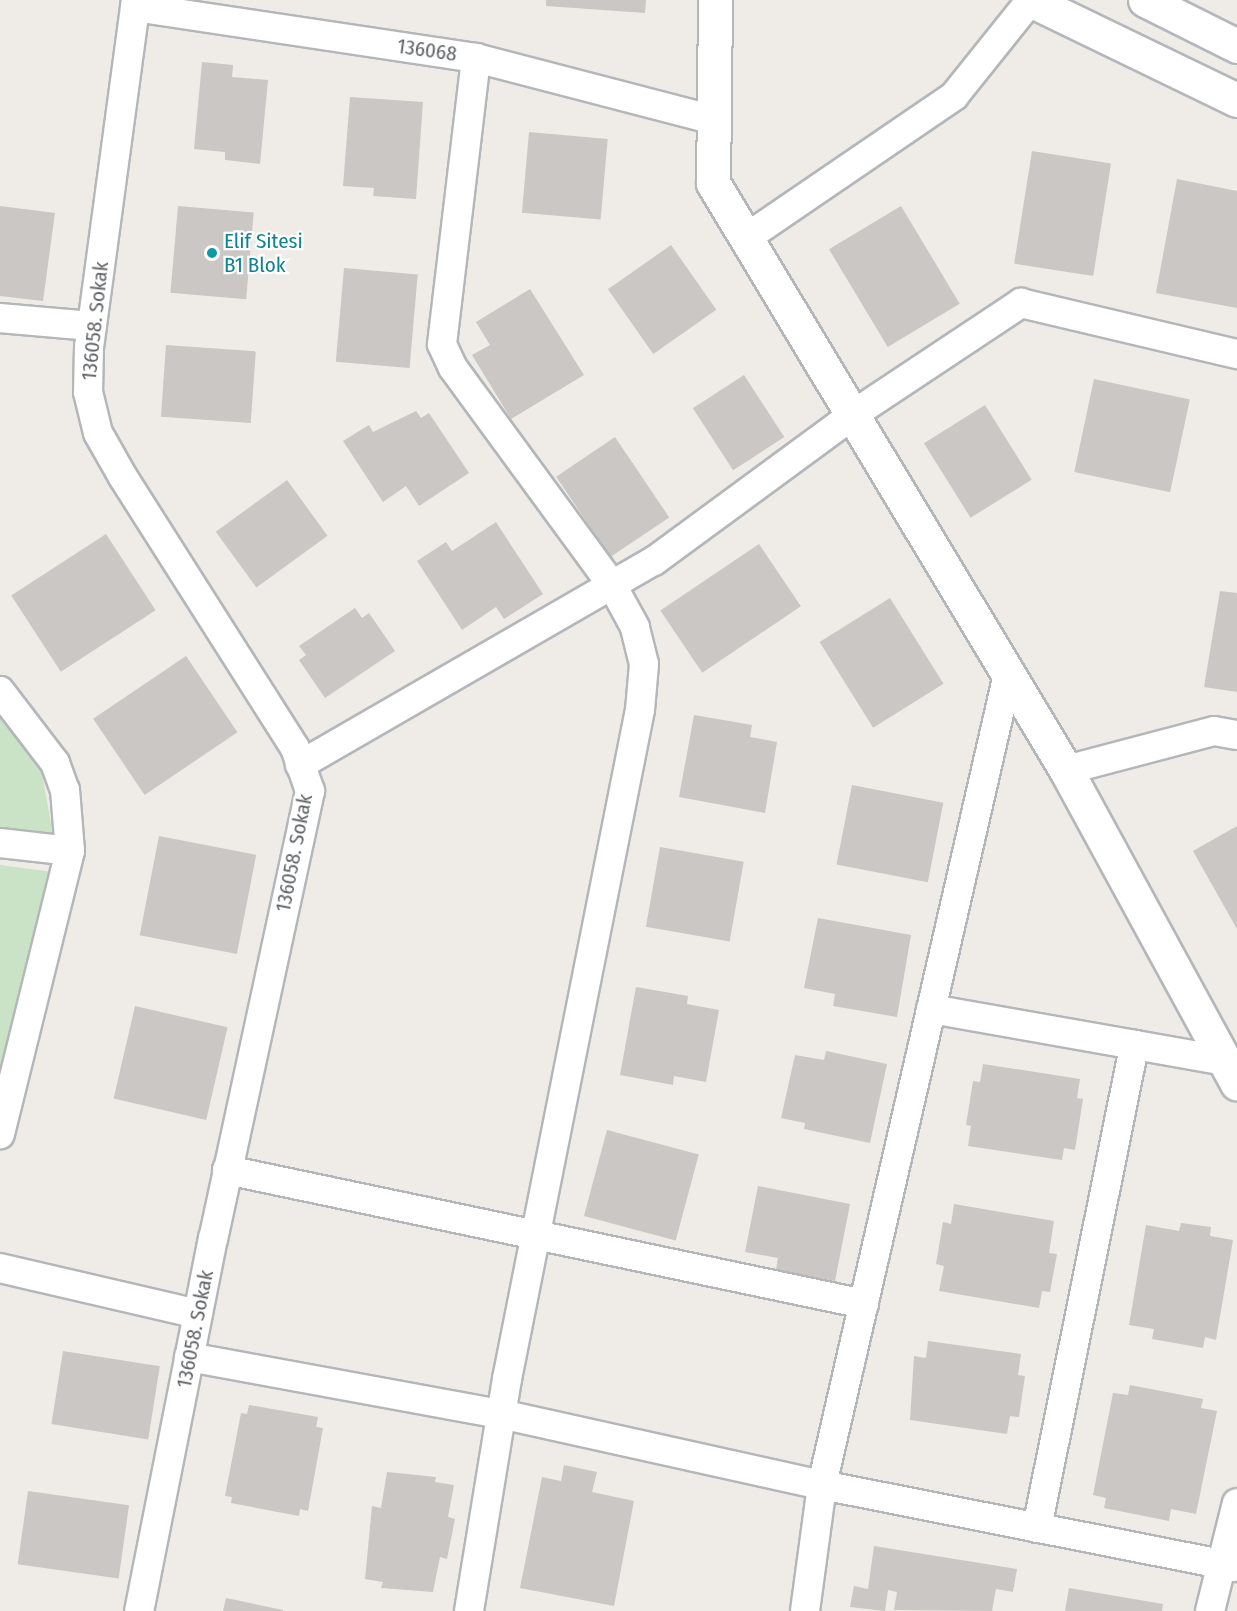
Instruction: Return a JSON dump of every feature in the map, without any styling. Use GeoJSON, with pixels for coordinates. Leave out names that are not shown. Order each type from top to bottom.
{"type":"FeatureCollection","features":[{"type":"Feature","properties":{"kind":"street"},"geometry":{"type":"LineString","coordinates":[[715,0],[714,183],[1066,770],[1231,1072]]}},
{"type":"Feature","properties":{"kind":"street"},"geometry":{"type":"LineString","coordinates":[[746,238],[954,96],[1031,0],[1237,100]]}},
{"type":"Feature","properties":{"kind":"street"},"geometry":{"type":"LineString","coordinates":[[1145,0],[1237,46]]}},
{"type":"Feature","properties":{"kind":"street","name":"136068"},"geometry":{"type":"LineString","coordinates":[[136,4],[476,58],[714,120]]}},
{"type":"Feature","properties":{"kind":"street","name":"136058. Sokak"},"geometry":{"type":"LineString","coordinates":[[136,4],[92,326],[88,392],[99,433],[295,748],[310,791],[227,1170],[140,1611]]}},
{"type":"Feature","properties":{"kind":"street"},"geometry":{"type":"LineString","coordinates":[[469,1611],[501,1414],[640,710],[644,664],[635,627],[612,585],[453,368],[442,344],[476,58]]}},
{"type":"Feature","properties":{"kind":"street"},"geometry":{"type":"LineString","coordinates":[[300,765],[654,561],[854,414],[1021,303],[1237,354]]}},
{"type":"Feature","properties":{"kind":"street"},"geometry":{"type":"LineString","coordinates":[[0,318],[92,326]]}},
{"type":"Feature","properties":{"kind":"street"},"geometry":{"type":"LineString","coordinates":[[805,1611],[822,1485],[1008,674]]}},
{"type":"Feature","properties":{"kind":"street"},"geometry":{"type":"LineString","coordinates":[[0,691],[55,763],[64,790],[70,851],[0,1134]]}},
{"type":"Feature","properties":{"kind":"street"},"geometry":{"type":"LineString","coordinates":[[1066,770],[1214,731],[1237,735]]}},
{"type":"Feature","properties":{"kind":"street"},"geometry":{"type":"LineString","coordinates":[[0,843],[70,851]]}},
{"type":"Feature","properties":{"kind":"street"},"geometry":{"type":"LineString","coordinates":[[931,1008],[1134,1045],[1231,1072]]}},
{"type":"Feature","properties":{"kind":"street"},"geometry":{"type":"LineString","coordinates":[[1037,1528],[1134,1045]]}},
{"type":"Feature","properties":{"kind":"street"},"geometry":{"type":"LineString","coordinates":[[227,1170],[536,1232],[864,1304]]}},
{"type":"Feature","properties":{"kind":"street"},"geometry":{"type":"LineString","coordinates":[[0,1268],[198,1314]]}},
{"type":"Feature","properties":{"kind":"street"},"geometry":{"type":"LineString","coordinates":[[189,1357],[501,1414],[822,1485],[1230,1565]]}},
{"type":"Feature","properties":{"kind":"street"},"geometry":{"type":"LineString","coordinates":[[1210,1611],[1230,1565],[1237,1503]]}},
{"type":"Feature","properties":{"kind":"green space"},"geometry":{"type":"Polygon","coordinates":[[[0,707],[41,767],[53,835],[0,828],[0,707]]]}},
{"type":"Feature","properties":{"kind":"green space"},"geometry":{"type":"Polygon","coordinates":[[[0,865],[54,872],[0,1082],[0,865]]]}},
{"type":"Feature","properties":{"kind":"building"},"geometry":{"type":"Polygon","coordinates":[[[546,0],[646,0],[645,13],[546,6],[546,0]]]}},
{"type":"Feature","properties":{"kind":"building"},"geometry":{"type":"Polygon","coordinates":[[[202,62],[233,65],[232,77],[268,80],[260,164],[225,160],[225,152],[194,149],[202,62]]]}},
{"type":"Feature","properties":{"kind":"building"},"geometry":{"type":"Polygon","coordinates":[[[350,97],[423,102],[416,199],[373,196],[374,188],[343,186],[350,97]]]}},
{"type":"Feature","properties":{"kind":"building"},"geometry":{"type":"Polygon","coordinates":[[[529,132],[608,139],[601,220],[522,213],[529,132]]]}},
{"type":"Feature","properties":{"kind":"building"},"geometry":{"type":"Polygon","coordinates":[[[1032,151],[1111,164],[1093,276],[1014,264],[1032,151]]]}},
{"type":"Feature","properties":{"kind":"building"},"geometry":{"type":"Polygon","coordinates":[[[1177,179],[1237,191],[1237,308],[1156,293],[1177,179]]]}},
{"type":"Feature","properties":{"kind":"building"},"geometry":{"type":"Polygon","coordinates":[[[0,206],[55,213],[43,301],[0,296],[0,206]]]}},
{"type":"Feature","properties":{"kind":"building","name":"Elif Sitesi B1 Blok"},"geometry":{"type":"Polygon","coordinates":[[[178,206],[254,213],[246,299],[170,293],[178,206]]]}},
{"type":"Feature","properties":{"kind":"building"},"geometry":{"type":"Polygon","coordinates":[[[901,206],[960,304],[888,347],[829,249],[901,206]]]}},
{"type":"Feature","properties":{"kind":"building"},"geometry":{"type":"Polygon","coordinates":[[[671,245],[716,310],[653,354],[608,289],[671,245]]]}},
{"type":"Feature","properties":{"kind":"building"},"geometry":{"type":"Polygon","coordinates":[[[344,268],[418,274],[410,368],[336,362],[344,268]]]}},
{"type":"Feature","properties":{"kind":"building"},"geometry":{"type":"Polygon","coordinates":[[[530,289],[584,375],[511,419],[472,355],[490,345],[476,322],[530,289]]]}},
{"type":"Feature","properties":{"kind":"building"},"geometry":{"type":"Polygon","coordinates":[[[166,345],[256,351],[251,423],[161,417],[166,345]]]}},
{"type":"Feature","properties":{"kind":"building"},"geometry":{"type":"Polygon","coordinates":[[[744,375],[784,437],[733,470],[693,408],[744,375]]]}},
{"type":"Feature","properties":{"kind":"building"},"geometry":{"type":"Polygon","coordinates":[[[1094,379],[1190,399],[1170,492],[1074,472],[1094,379]]]}},
{"type":"Feature","properties":{"kind":"building"},"geometry":{"type":"Polygon","coordinates":[[[985,405],[1032,480],[971,518],[924,443],[985,405]]]}},
{"type":"Feature","properties":{"kind":"building"},"geometry":{"type":"Polygon","coordinates":[[[416,411],[421,418],[429,413],[469,473],[419,506],[406,486],[383,502],[343,441],[369,425],[373,432],[416,411]]]}},
{"type":"Feature","properties":{"kind":"building"},"geometry":{"type":"Polygon","coordinates":[[[615,437],[669,517],[610,557],[556,477],[615,437]]]}},
{"type":"Feature","properties":{"kind":"building"},"geometry":{"type":"Polygon","coordinates":[[[287,480],[328,536],[256,588],[216,532],[287,480]]]}},
{"type":"Feature","properties":{"kind":"building"},"geometry":{"type":"Polygon","coordinates":[[[496,522],[543,594],[504,619],[496,607],[462,630],[417,561],[446,542],[452,551],[496,522]]]}},
{"type":"Feature","properties":{"kind":"building"},"geometry":{"type":"Polygon","coordinates":[[[106,534],[156,610],[61,672],[11,596],[106,534]]]}},
{"type":"Feature","properties":{"kind":"building"},"geometry":{"type":"Polygon","coordinates":[[[759,544],[801,606],[702,673],[660,611],[759,544]]]}},
{"type":"Feature","properties":{"kind":"building"},"geometry":{"type":"Polygon","coordinates":[[[1220,591],[1237,593],[1237,692],[1204,687],[1220,591]]]}},
{"type":"Feature","properties":{"kind":"building"},"geometry":{"type":"Polygon","coordinates":[[[890,598],[944,684],[873,728],[820,642],[890,598]]]}},
{"type":"Feature","properties":{"kind":"building"},"geometry":{"type":"Polygon","coordinates":[[[355,608],[362,618],[369,613],[395,651],[325,698],[299,660],[306,655],[299,646],[355,608]]]}},
{"type":"Feature","properties":{"kind":"building"},"geometry":{"type":"Polygon","coordinates":[[[186,656],[237,732],[145,795],[93,719],[186,656]]]}},
{"type":"Feature","properties":{"kind":"building"},"geometry":{"type":"Polygon","coordinates":[[[694,715],[752,725],[750,737],[777,742],[765,813],[679,797],[694,715]]]}},
{"type":"Feature","properties":{"kind":"building"},"geometry":{"type":"Polygon","coordinates":[[[852,785],[943,803],[928,882],[837,865],[852,785]]]}},
{"type":"Feature","properties":{"kind":"building"},"geometry":{"type":"Polygon","coordinates":[[[1237,826],[1237,929],[1193,851],[1237,826]]]}},
{"type":"Feature","properties":{"kind":"building"},"geometry":{"type":"Polygon","coordinates":[[[159,836],[256,855],[237,954],[140,935],[159,836]]]}},
{"type":"Feature","properties":{"kind":"building"},"geometry":{"type":"Polygon","coordinates":[[[660,847],[744,862],[730,942],[646,927],[660,847]]]}},
{"type":"Feature","properties":{"kind":"building"},"geometry":{"type":"Polygon","coordinates":[[[818,918],[911,935],[897,1017],[833,1006],[835,994],[804,988],[818,918]]]}},
{"type":"Feature","properties":{"kind":"building"},"geometry":{"type":"Polygon","coordinates":[[[636,987],[688,996],[687,1004],[719,1010],[706,1082],[674,1076],[673,1085],[620,1075],[636,987]]]}},
{"type":"Feature","properties":{"kind":"building"},"geometry":{"type":"Polygon","coordinates":[[[135,1006],[228,1027],[206,1120],[114,1099],[135,1006]]]}},
{"type":"Feature","properties":{"kind":"building"},"geometry":{"type":"Polygon","coordinates":[[[826,1051],[887,1064],[870,1143],[804,1129],[805,1123],[781,1118],[795,1055],[824,1060],[826,1051]]]}},
{"type":"Feature","properties":{"kind":"building"},"geometry":{"type":"Polygon","coordinates":[[[983,1064],[1080,1079],[1077,1098],[1083,1099],[1075,1150],[1064,1148],[1062,1160],[968,1146],[971,1126],[966,1125],[973,1081],[980,1082],[983,1064]]]}},
{"type":"Feature","properties":{"kind":"building"},"geometry":{"type":"Polygon","coordinates":[[[607,1130],[699,1155],[676,1241],[584,1216],[607,1130]]]}},
{"type":"Feature","properties":{"kind":"building"},"geometry":{"type":"Polygon","coordinates":[[[758,1186],[850,1204],[835,1281],[776,1270],[778,1258],[745,1252],[758,1186]]]}},
{"type":"Feature","properties":{"kind":"building"},"geometry":{"type":"Polygon","coordinates":[[[954,1204],[1054,1221],[1049,1253],[1057,1254],[1050,1292],[1042,1291],[1039,1308],[939,1291],[944,1266],[936,1264],[943,1222],[951,1224],[954,1204]]]}},
{"type":"Feature","properties":{"kind":"building"},"geometry":{"type":"Polygon","coordinates":[[[1181,1223],[1211,1227],[1210,1236],[1233,1240],[1216,1340],[1205,1337],[1203,1348],[1152,1339],[1154,1329],[1129,1325],[1146,1225],[1179,1231],[1181,1223]]]}},
{"type":"Feature","properties":{"kind":"building"},"geometry":{"type":"Polygon","coordinates":[[[928,1341],[1021,1354],[1018,1375],[1025,1376],[1019,1417],[1010,1416],[1007,1434],[910,1420],[914,1356],[926,1358],[928,1341]]]}},
{"type":"Feature","properties":{"kind":"building"},"geometry":{"type":"Polygon","coordinates":[[[63,1351],[160,1366],[148,1439],[51,1424],[63,1351]]]}},
{"type":"Feature","properties":{"kind":"building"},"geometry":{"type":"Polygon","coordinates":[[[1130,1385],[1203,1399],[1201,1408],[1217,1411],[1196,1514],[1171,1509],[1169,1521],[1104,1508],[1106,1498],[1093,1495],[1113,1393],[1128,1395],[1130,1385]]]}},
{"type":"Feature","properties":{"kind":"building"},"geometry":{"type":"Polygon","coordinates":[[[249,1405],[318,1417],[316,1427],[323,1428],[308,1511],[300,1509],[299,1516],[231,1503],[232,1497],[225,1496],[241,1413],[247,1414],[249,1405]]]}},
{"type":"Feature","properties":{"kind":"building"},"geometry":{"type":"Polygon","coordinates":[[[564,1465],[597,1472],[592,1492],[634,1501],[614,1606],[520,1588],[542,1477],[561,1481],[564,1465]]]}},
{"type":"Feature","properties":{"kind":"building"},"geometry":{"type":"Polygon","coordinates":[[[387,1472],[436,1477],[435,1482],[454,1485],[448,1517],[455,1519],[447,1559],[440,1557],[433,1592],[381,1588],[383,1582],[365,1579],[372,1506],[381,1508],[387,1472]]]}},
{"type":"Feature","properties":{"kind":"building"},"geometry":{"type":"Polygon","coordinates":[[[28,1491],[129,1505],[119,1578],[18,1564],[28,1491]]]}},
{"type":"Feature","properties":{"kind":"building"},"geometry":{"type":"Polygon","coordinates":[[[874,1546],[1017,1569],[1013,1592],[996,1589],[992,1611],[894,1610],[897,1592],[888,1590],[885,1611],[850,1607],[854,1586],[868,1589],[874,1546]]]}},
{"type":"Feature","properties":{"kind":"building"},"geometry":{"type":"Polygon","coordinates":[[[1069,1588],[1163,1604],[1162,1611],[1065,1611],[1069,1588]]]}},
{"type":"Feature","properties":{"kind":"building"},"geometry":{"type":"Polygon","coordinates":[[[226,1598],[283,1610],[283,1611],[223,1611],[226,1598]]]}},
{"type":"Feature","properties":{"kind":"place","name":"Elif Sitesi B1 Blok"},"geometry":{"type":"Point","coordinates":[212,253]}}]}
